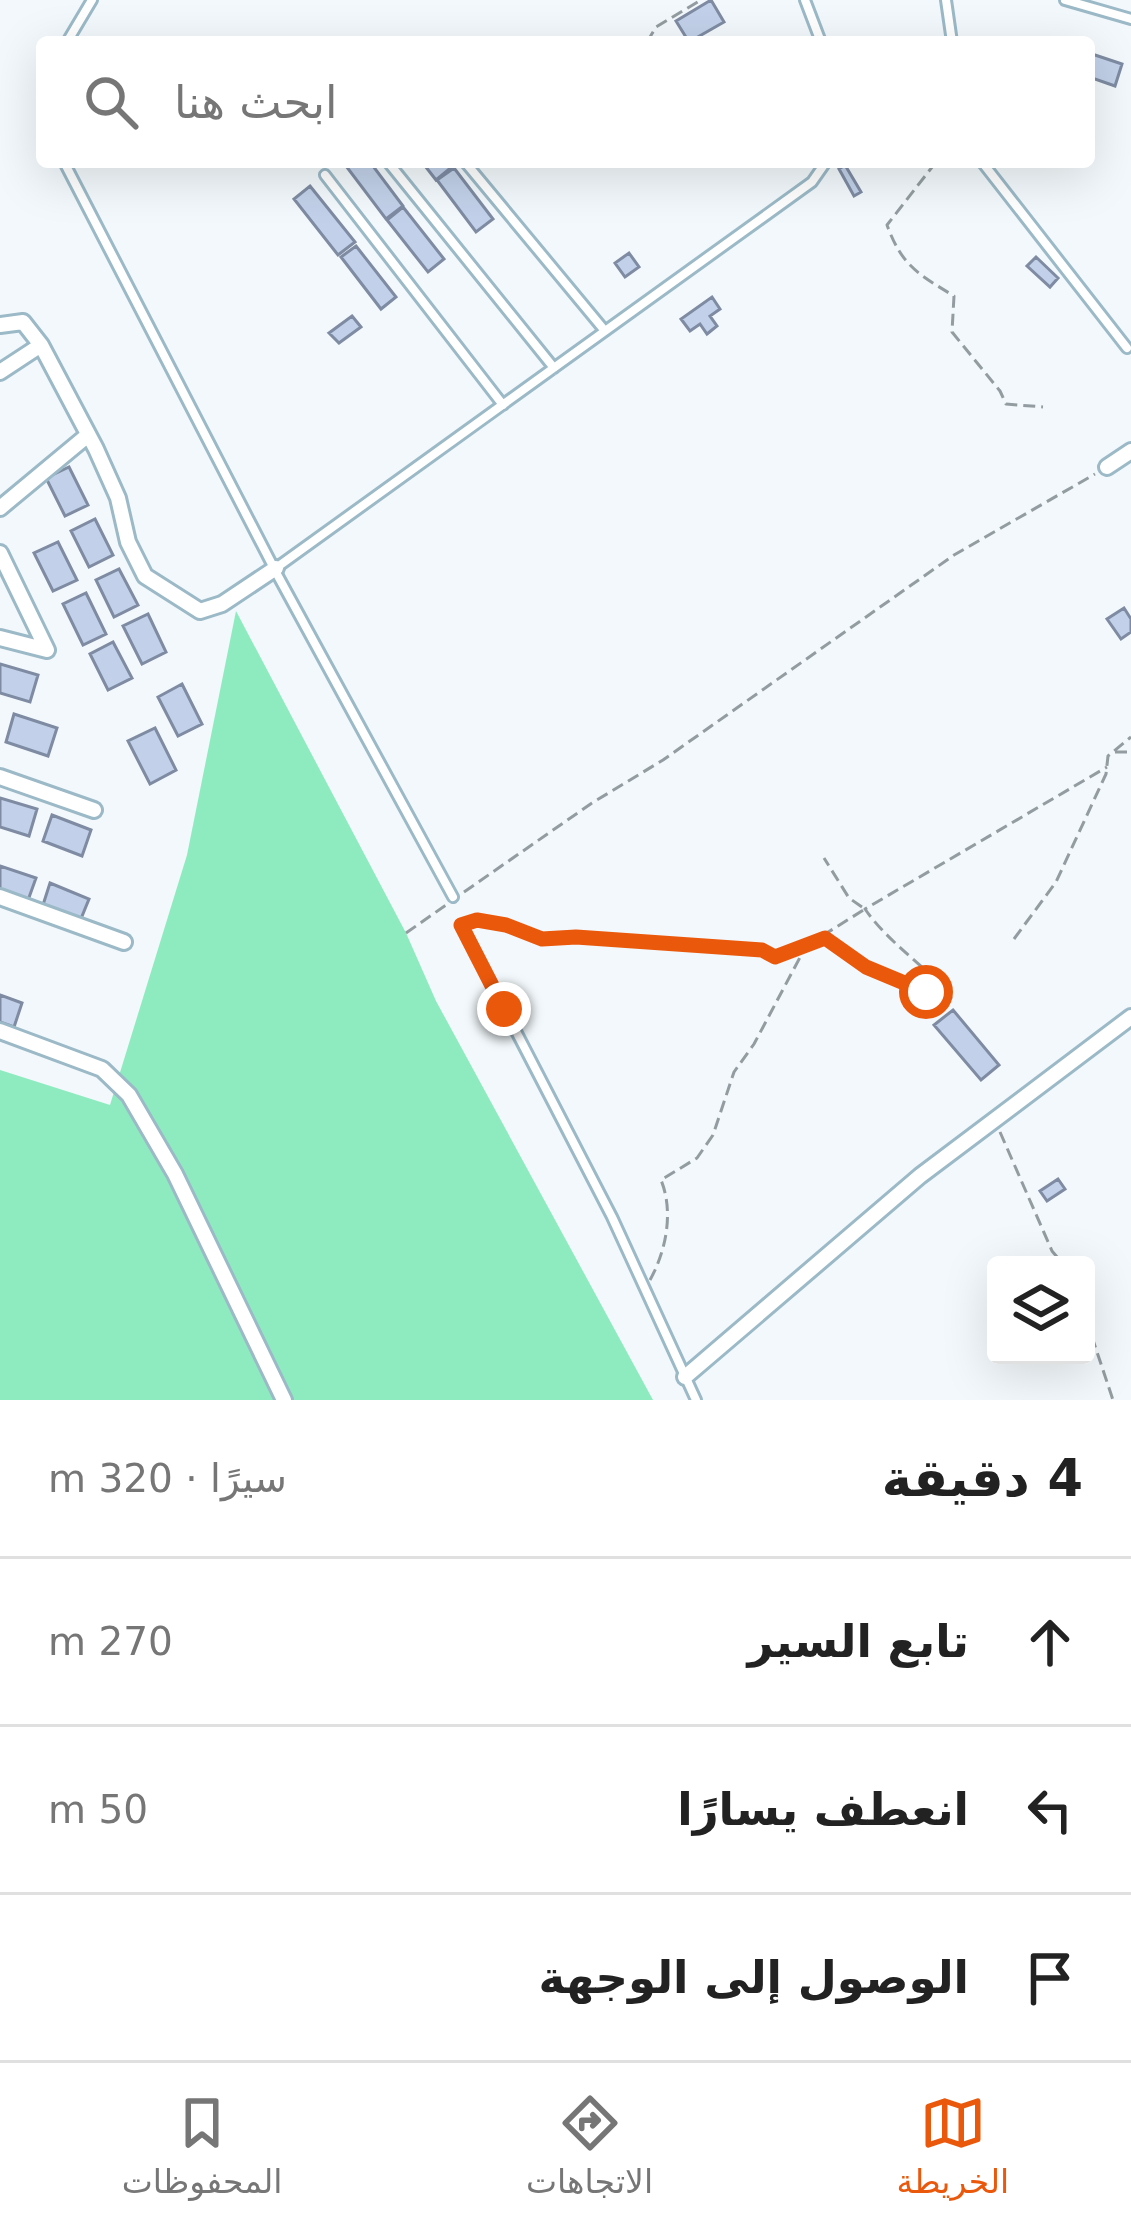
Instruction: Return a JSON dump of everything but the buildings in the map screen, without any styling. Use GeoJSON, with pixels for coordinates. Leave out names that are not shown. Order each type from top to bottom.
{"type":"FeatureCollection","features":[{"type":"Feature","properties":{"kind":"street"},"geometry":{"type":"LineString","coordinates":[[0,325],[22,322],[41,345],[118,498],[128,542],[145,576],[200,611],[213,609],[276,568]]}},
{"type":"Feature","properties":{"kind":"street"},"geometry":{"type":"LineString","coordinates":[[0,372],[41,345]]}},
{"type":"Feature","properties":{"kind":"street"},"geometry":{"type":"LineString","coordinates":[[0,508],[88,435]]}},
{"type":"Feature","properties":{"kind":"street"},"geometry":{"type":"LineString","coordinates":[[1107,467],[1131,451]]}},
{"type":"Feature","properties":{"kind":"street"},"geometry":{"type":"LineString","coordinates":[[0,553],[47,650],[0,638]]}},
{"type":"Feature","properties":{"kind":"street"},"geometry":{"type":"LineString","coordinates":[[0,777],[94,810]]}},
{"type":"Feature","properties":{"kind":"street"},"geometry":{"type":"LineString","coordinates":[[0,897],[124,942]]}},
{"type":"Feature","properties":{"kind":"street"},"geometry":{"type":"LineString","coordinates":[[685,1377],[905,1188],[1131,1017]]}},
{"type":"Feature","properties":{"kind":"street"},"geometry":{"type":"LineString","coordinates":[[0,1031],[102,1070],[129,1096],[175,1174],[284,1400]]}},
{"type":"Feature","properties":{"kind":"lane"},"geometry":{"type":"LineString","coordinates":[[71,36],[92,0]]}},
{"type":"Feature","properties":{"kind":"lane"},"geometry":{"type":"LineString","coordinates":[[818,0],[806,2],[818,36]]}},
{"type":"Feature","properties":{"kind":"lane"},"geometry":{"type":"LineString","coordinates":[[946,0],[951,36]]}},
{"type":"Feature","properties":{"kind":"lane"},"geometry":{"type":"LineString","coordinates":[[1065,0],[1131,19]]}},
{"type":"Feature","properties":{"kind":"lane"},"geometry":{"type":"LineString","coordinates":[[67,168],[453,897]]}},
{"type":"Feature","properties":{"kind":"lane"},"geometry":{"type":"LineString","coordinates":[[393,168],[554,368]]}},
{"type":"Feature","properties":{"kind":"lane"},"geometry":{"type":"LineString","coordinates":[[470,168],[605,331]]}},
{"type":"Feature","properties":{"kind":"lane"},"geometry":{"type":"LineString","coordinates":[[276,568],[812,182],[822,168]]}},
{"type":"Feature","properties":{"kind":"lane"},"geometry":{"type":"LineString","coordinates":[[987,168],[1126,348]]}},
{"type":"Feature","properties":{"kind":"lane"},"geometry":{"type":"LineString","coordinates":[[325,176],[503,405]]}},
{"type":"Feature","properties":{"kind":"lane"},"geometry":{"type":"LineString","coordinates":[[461,925],[644,1286],[696,1400]]}},
{"type":"Feature","properties":{"kind":"path"},"geometry":{"type":"LineString","coordinates":[[651,36],[656,27],[701,0]]}},
{"type":"Feature","properties":{"kind":"path"},"geometry":{"type":"LineString","coordinates":[[931,168],[887,225],[897,252],[914,271],[953,296],[952,332],[1006,404],[1043,407]]}},
{"type":"Feature","properties":{"kind":"path"},"geometry":{"type":"LineString","coordinates":[[406,933],[954,555],[1107,467]]}},
{"type":"Feature","properties":{"kind":"path"},"geometry":{"type":"LineString","coordinates":[[1014,939],[1056,882],[1108,756],[1131,737]]}},
{"type":"Feature","properties":{"kind":"path"},"geometry":{"type":"LineString","coordinates":[[1113,752],[1131,752]]}},
{"type":"Feature","properties":{"kind":"path"},"geometry":{"type":"LineString","coordinates":[[461,925],[477,920],[542,939],[576,937],[762,950],[775,957],[806,946],[1107,766]]}},
{"type":"Feature","properties":{"kind":"path"},"geometry":{"type":"LineString","coordinates":[[813,941],[825,938],[866,967],[951,998],[849,898],[824,858]]}},
{"type":"Feature","properties":{"kind":"path"},"geometry":{"type":"LineString","coordinates":[[644,1286],[654,1276],[666,1236],[669,1199],[661,1180],[697,1158],[713,1135],[734,1072],[754,1045],[806,946]]}},
{"type":"Feature","properties":{"kind":"path"},"geometry":{"type":"LineString","coordinates":[[995,1122],[1056,1256]]}},
{"type":"Feature","properties":{"kind":"path"},"geometry":{"type":"LineString","coordinates":[[1095,1346],[1113,1400]]}},
{"type":"Feature","properties":{"kind":"green space"},"geometry":{"type":"Polygon","coordinates":[[[236,611],[406,933],[436,1001],[653,1400],[0,1400],[0,1070],[110,1105],[187,855],[236,611]]]}},
{"type":"Feature","properties":{"kind":"route"},"geometry":{"type":"LineString","coordinates":[[504,1009],[461,925],[477,920],[542,939],[684,942],[762,950],[775,957],[825,938],[866,967],[926,992]]}}]}
